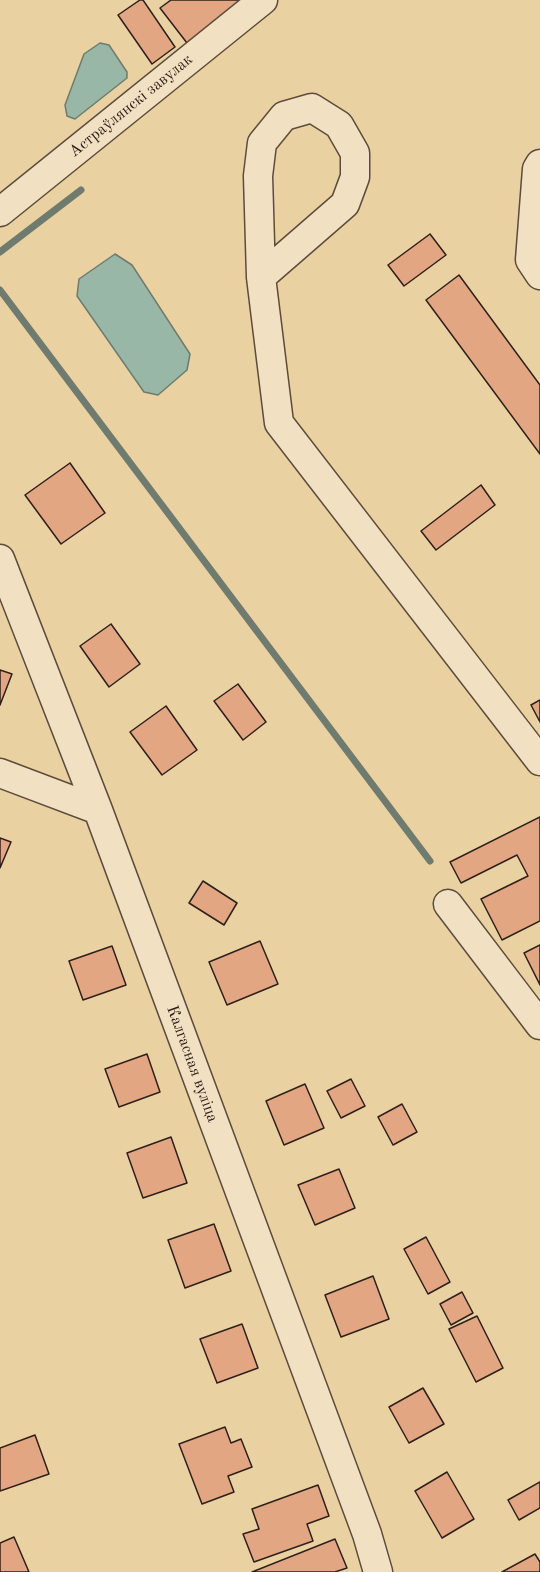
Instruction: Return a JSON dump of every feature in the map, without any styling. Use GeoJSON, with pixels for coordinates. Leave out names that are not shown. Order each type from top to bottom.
{"type":"FeatureCollection","features":[{"type":"Feature","properties":{"kind":"street","name":"Астраўлянскі завулак"},"geometry":{"type":"LineString","coordinates":[[0,212],[263,0]]}},
{"type":"Feature","properties":{"kind":"street"},"geometry":{"type":"LineString","coordinates":[[261,277],[345,204],[355,177],[355,153],[339,125],[312,108],[284,116],[262,143],[258,176],[261,277],[279,423],[540,761]]}},
{"type":"Feature","properties":{"kind":"street"},"geometry":{"type":"LineString","coordinates":[[540,164],[537,169],[530,260],[540,274]]}},
{"type":"Feature","properties":{"kind":"street","name":"Калгасная вуліца"},"geometry":{"type":"LineString","coordinates":[[0,559],[98,810],[367,1534],[378,1572]]}},
{"type":"Feature","properties":{"kind":"street"},"geometry":{"type":"LineString","coordinates":[[0,773],[98,810]]}},
{"type":"Feature","properties":{"kind":"street"},"geometry":{"type":"LineString","coordinates":[[448,904],[540,1025]]}},
{"type":"Feature","properties":{"kind":"shaded area"},"geometry":{"type":"Polygon","coordinates":[[[100,43],[109,45],[127,72],[127,78],[75,119],[67,116],[65,105],[84,54],[100,43]]]}},
{"type":"Feature","properties":{"kind":"shaded area"},"geometry":{"type":"Polygon","coordinates":[[[115,254],[132,265],[190,354],[187,370],[158,395],[144,392],[77,296],[79,279],[115,254]]]}},
{"type":"Feature","properties":{"kind":"building"},"geometry":{"type":"Polygon","coordinates":[[[143,0],[175,47],[152,64],[118,15],[143,0]]]}},
{"type":"Feature","properties":{"kind":"building"},"geometry":{"type":"Polygon","coordinates":[[[171,0],[243,0],[187,43],[160,8],[171,0]]]}},
{"type":"Feature","properties":{"kind":"building"},"geometry":{"type":"Polygon","coordinates":[[[430,234],[446,255],[404,286],[388,265],[430,234]]]}},
{"type":"Feature","properties":{"kind":"building"},"geometry":{"type":"Polygon","coordinates":[[[459,275],[540,385],[540,454],[426,300],[459,275]]]}},
{"type":"Feature","properties":{"kind":"building"},"geometry":{"type":"Polygon","coordinates":[[[70,463],[105,513],[61,544],[25,495],[70,463]]]}},
{"type":"Feature","properties":{"kind":"building"},"geometry":{"type":"Polygon","coordinates":[[[481,485],[495,505],[436,550],[421,531],[481,485]]]}},
{"type":"Feature","properties":{"kind":"building"},"geometry":{"type":"Polygon","coordinates":[[[111,624],[140,664],[109,687],[80,646],[111,624]]]}},
{"type":"Feature","properties":{"kind":"building"},"geometry":{"type":"Polygon","coordinates":[[[0,670],[12,674],[0,705],[0,670]]]}},
{"type":"Feature","properties":{"kind":"building"},"geometry":{"type":"Polygon","coordinates":[[[238,684],[266,722],[243,740],[214,701],[238,684]]]}},
{"type":"Feature","properties":{"kind":"building"},"geometry":{"type":"Polygon","coordinates":[[[540,700],[540,722],[531,705],[540,700]]]}},
{"type":"Feature","properties":{"kind":"building"},"geometry":{"type":"Polygon","coordinates":[[[166,706],[197,750],[162,775],[130,732],[166,706]]]}},
{"type":"Feature","properties":{"kind":"building"},"geometry":{"type":"Polygon","coordinates":[[[540,817],[540,921],[502,940],[481,899],[528,876],[517,855],[461,883],[450,862],[540,817]]]}},
{"type":"Feature","properties":{"kind":"building"},"geometry":{"type":"Polygon","coordinates":[[[0,838],[11,842],[0,868],[0,838]]]}},
{"type":"Feature","properties":{"kind":"building"},"geometry":{"type":"Polygon","coordinates":[[[203,881],[237,903],[224,925],[189,903],[203,881]]]}},
{"type":"Feature","properties":{"kind":"building"},"geometry":{"type":"Polygon","coordinates":[[[260,941],[278,984],[227,1005],[209,962],[260,941]]]}},
{"type":"Feature","properties":{"kind":"building"},"geometry":{"type":"Polygon","coordinates":[[[540,945],[540,985],[524,953],[540,945]]]}},
{"type":"Feature","properties":{"kind":"building"},"geometry":{"type":"Polygon","coordinates":[[[112,946],[126,985],[83,1000],[69,961],[112,946]]]}},
{"type":"Feature","properties":{"kind":"building"},"geometry":{"type":"Polygon","coordinates":[[[147,1054],[160,1092],[119,1107],[105,1069],[147,1054]]]}},
{"type":"Feature","properties":{"kind":"building"},"geometry":{"type":"Polygon","coordinates":[[[351,1079],[365,1106],[341,1118],[327,1091],[351,1079]]]}},
{"type":"Feature","properties":{"kind":"building"},"geometry":{"type":"Polygon","coordinates":[[[305,1084],[324,1128],[284,1145],[266,1101],[305,1084]]]}},
{"type":"Feature","properties":{"kind":"building"},"geometry":{"type":"Polygon","coordinates":[[[402,1104],[417,1132],[393,1145],[378,1117],[402,1104]]]}},
{"type":"Feature","properties":{"kind":"building"},"geometry":{"type":"Polygon","coordinates":[[[171,1137],[187,1183],[143,1198],[127,1153],[171,1137]]]}},
{"type":"Feature","properties":{"kind":"building"},"geometry":{"type":"Polygon","coordinates":[[[339,1169],[355,1208],[315,1225],[298,1185],[339,1169]]]}},
{"type":"Feature","properties":{"kind":"building"},"geometry":{"type":"Polygon","coordinates":[[[214,1224],[231,1271],[185,1288],[168,1240],[214,1224]]]}},
{"type":"Feature","properties":{"kind":"building"},"geometry":{"type":"Polygon","coordinates":[[[426,1237],[450,1282],[428,1294],[404,1249],[426,1237]]]}},
{"type":"Feature","properties":{"kind":"building"},"geometry":{"type":"Polygon","coordinates":[[[373,1276],[389,1319],[341,1337],[325,1295],[373,1276]]]}},
{"type":"Feature","properties":{"kind":"building"},"geometry":{"type":"Polygon","coordinates":[[[462,1292],[473,1313],[451,1325],[440,1304],[462,1292]]]}},
{"type":"Feature","properties":{"kind":"building"},"geometry":{"type":"Polygon","coordinates":[[[477,1316],[503,1368],[476,1382],[449,1329],[477,1316]]]}},
{"type":"Feature","properties":{"kind":"building"},"geometry":{"type":"Polygon","coordinates":[[[242,1324],[258,1368],[217,1383],[200,1339],[242,1324]]]}},
{"type":"Feature","properties":{"kind":"building"},"geometry":{"type":"Polygon","coordinates":[[[423,1388],[444,1424],[409,1443],[389,1407],[423,1388]]]}},
{"type":"Feature","properties":{"kind":"building"},"geometry":{"type":"Polygon","coordinates":[[[225,1427],[231,1443],[241,1439],[252,1467],[228,1476],[234,1492],[202,1504],[179,1444],[225,1427]]]}},
{"type":"Feature","properties":{"kind":"building"},"geometry":{"type":"Polygon","coordinates":[[[35,1435],[49,1474],[0,1491],[0,1448],[35,1435]]]}},
{"type":"Feature","properties":{"kind":"building"},"geometry":{"type":"Polygon","coordinates":[[[447,1472],[474,1519],[442,1538],[415,1491],[447,1472]]]}},
{"type":"Feature","properties":{"kind":"building"},"geometry":{"type":"Polygon","coordinates":[[[540,1482],[540,1508],[519,1520],[508,1500],[540,1482]]]}},
{"type":"Feature","properties":{"kind":"building"},"geometry":{"type":"Polygon","coordinates":[[[318,1485],[329,1516],[307,1524],[313,1541],[254,1562],[243,1534],[259,1529],[252,1509],[318,1485]]]}},
{"type":"Feature","properties":{"kind":"building"},"geometry":{"type":"Polygon","coordinates":[[[14,1537],[29,1572],[0,1572],[0,1543],[14,1537]]]}},
{"type":"Feature","properties":{"kind":"building"},"geometry":{"type":"Polygon","coordinates":[[[335,1539],[347,1568],[335,1572],[252,1572],[335,1539]]]}},
{"type":"Feature","properties":{"kind":"building"},"geometry":{"type":"Polygon","coordinates":[[[535,1554],[540,1562],[540,1572],[502,1572],[535,1554]]]}},
{"type":"Feature","properties":{"kind":"waterway"},"geometry":{"type":"LineString","coordinates":[[0,252],[81,190]]}},
{"type":"Feature","properties":{"kind":"waterway"},"geometry":{"type":"LineString","coordinates":[[0,290],[430,861]]}}]}
